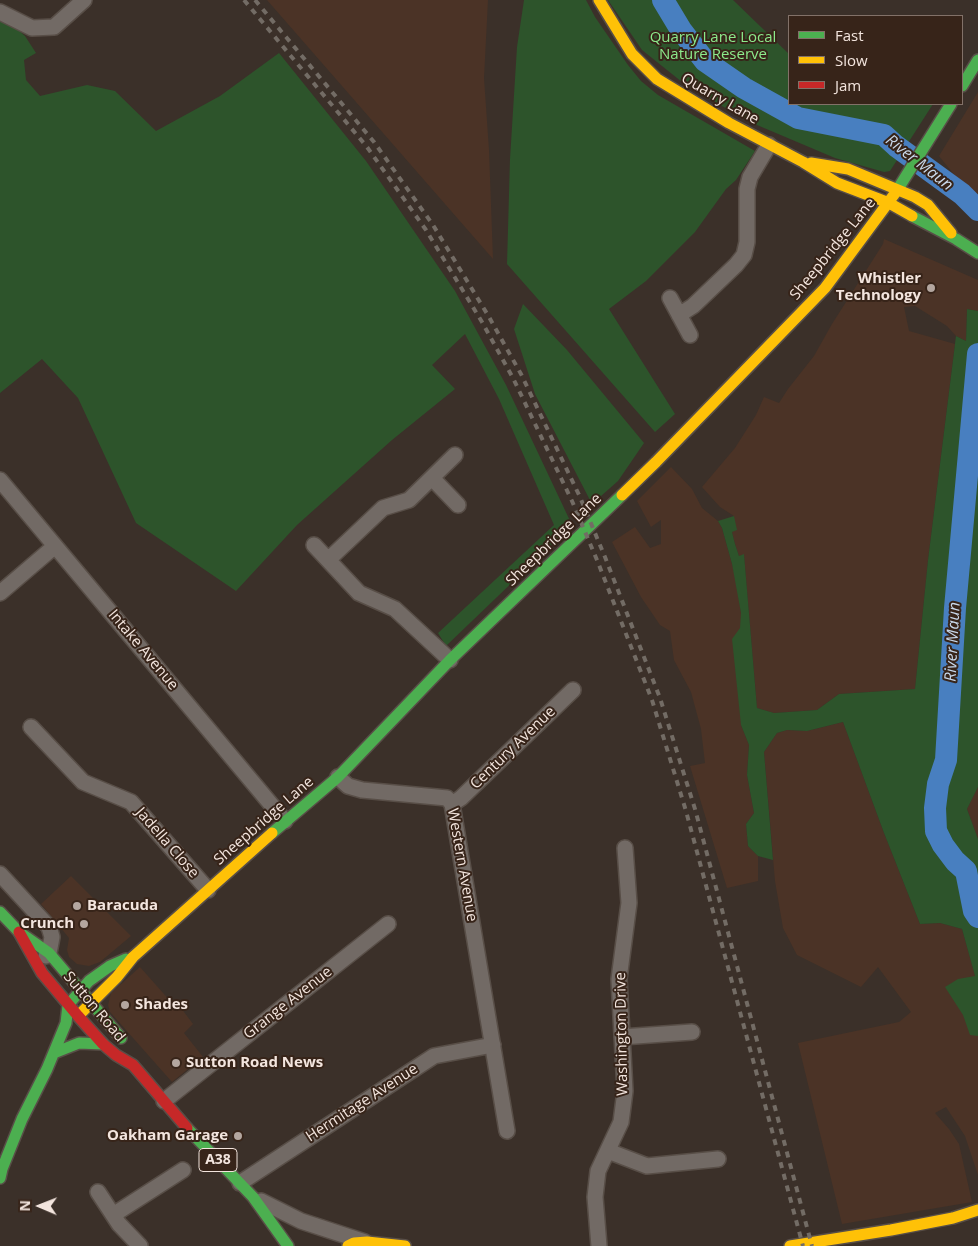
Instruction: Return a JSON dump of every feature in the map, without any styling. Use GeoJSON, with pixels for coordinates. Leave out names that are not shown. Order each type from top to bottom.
{"type":"FeatureCollection","features":[{"type":"Feature","properties":{"kind":"main road","name":"Quarry Lane"},"geometry":{"type":"LineString","coordinates":[[599,0],[632,54],[657,79],[694,103],[837,182],[889,203],[956,239]]}},
{"type":"Feature","properties":{"kind":"main road"},"geometry":{"type":"LineString","coordinates":[[963,84],[978,60]]}},
{"type":"Feature","properties":{"kind":"main road","name":"Sheepbridge Lane"},"geometry":{"type":"LineString","coordinates":[[66,1022],[78,1016],[117,977],[133,957],[285,821],[338,777],[450,660],[633,486],[825,288],[889,203],[950,105]]}},
{"type":"Feature","properties":{"kind":"main road","name":"Quarry Lane"},"geometry":{"type":"LineString","coordinates":[[803,162],[841,167],[898,189],[928,205],[956,239]]}},
{"type":"Feature","properties":{"kind":"main road"},"geometry":{"type":"LineString","coordinates":[[956,239],[978,253]]}},
{"type":"Feature","properties":{"kind":"main road","name":"Sutton Road"},"geometry":{"type":"LineString","coordinates":[[0,912],[19,932],[49,953],[92,1002],[126,1046],[133,1065]]}},
{"type":"Feature","properties":{"kind":"main road","name":"Sutton Road"},"geometry":{"type":"LineString","coordinates":[[19,932],[42,972],[68,1005],[103,1044],[116,1055],[133,1065],[200,1142],[253,1197],[288,1246]]}},
{"type":"Feature","properties":{"kind":"main road","name":"Sheepbridge Lane"},"geometry":{"type":"LineString","coordinates":[[68,1005],[89,981],[110,966],[133,957]]}},
{"type":"Feature","properties":{"kind":"main road"},"geometry":{"type":"LineString","coordinates":[[1,1172],[22,1119],[54,1052],[66,1022],[68,1005]]}},
{"type":"Feature","properties":{"kind":"main road"},"geometry":{"type":"LineString","coordinates":[[54,1052],[79,1043],[103,1044]]}},
{"type":"Feature","properties":{"kind":"main road"},"geometry":{"type":"LineString","coordinates":[[790,1246],[891,1230],[953,1218],[978,1210]]}},
{"type":"Feature","properties":{"kind":"main road"},"geometry":{"type":"LineString","coordinates":[[348,1246],[354,1243],[367,1242],[405,1246]]}},
{"type":"Feature","properties":{"kind":"street"},"geometry":{"type":"LineString","coordinates":[[0,12],[32,28],[54,27],[84,0]]}},
{"type":"Feature","properties":{"kind":"street"},"geometry":{"type":"LineString","coordinates":[[679,315],[693,306],[736,265],[744,254],[747,242],[747,189],[750,177],[769,145]]}},
{"type":"Feature","properties":{"kind":"street"},"geometry":{"type":"LineString","coordinates":[[670,298],[690,335]]}},
{"type":"Feature","properties":{"kind":"street"},"geometry":{"type":"LineString","coordinates":[[328,560],[383,508],[410,500],[455,455]]}},
{"type":"Feature","properties":{"kind":"street"},"geometry":{"type":"LineString","coordinates":[[432,478],[458,505]]}},
{"type":"Feature","properties":{"kind":"street","name":"Intake Avenue"},"geometry":{"type":"LineString","coordinates":[[0,480],[285,821]]}},
{"type":"Feature","properties":{"kind":"street"},"geometry":{"type":"LineString","coordinates":[[314,545],[359,593],[395,609],[450,660]]}},
{"type":"Feature","properties":{"kind":"street"},"geometry":{"type":"LineString","coordinates":[[0,593],[55,546]]}},
{"type":"Feature","properties":{"kind":"street","name":"Century Avenue"},"geometry":{"type":"LineString","coordinates":[[452,804],[461,798],[573,690]]}},
{"type":"Feature","properties":{"kind":"street","name":"Jadella Close"},"geometry":{"type":"LineString","coordinates":[[32,727],[83,782],[131,802],[208,890]]}},
{"type":"Feature","properties":{"kind":"street","name":"Western Avenue"},"geometry":{"type":"LineString","coordinates":[[338,777],[348,786],[362,790],[447,798],[452,804],[507,1130]]}},
{"type":"Feature","properties":{"kind":"street","name":"Washington Drive"},"geometry":{"type":"LineString","coordinates":[[599,1246],[595,1197],[598,1171],[621,1122],[625,1091],[619,979],[630,903],[625,848]]}},
{"type":"Feature","properties":{"kind":"street"},"geometry":{"type":"LineString","coordinates":[[0,874],[49,927],[52,937],[49,953],[38,965]]}},
{"type":"Feature","properties":{"kind":"street","name":"Grange Avenue"},"geometry":{"type":"LineString","coordinates":[[164,1101],[388,924]]}},
{"type":"Feature","properties":{"kind":"street"},"geometry":{"type":"LineString","coordinates":[[622,1037],[692,1032]]}},
{"type":"Feature","properties":{"kind":"street","name":"Hermitage Avenue"},"geometry":{"type":"LineString","coordinates":[[240,1183],[434,1056],[493,1045]]}},
{"type":"Feature","properties":{"kind":"street"},"geometry":{"type":"LineString","coordinates":[[608,1151],[648,1166],[718,1159]]}},
{"type":"Feature","properties":{"kind":"street"},"geometry":{"type":"LineString","coordinates":[[113,1215],[183,1170]]}},
{"type":"Feature","properties":{"kind":"street"},"geometry":{"type":"LineString","coordinates":[[98,1192],[127,1234],[140,1246]]}},
{"type":"Feature","properties":{"kind":"street"},"geometry":{"type":"LineString","coordinates":[[253,1197],[301,1221],[367,1242]]}},
{"type":"Feature","properties":{"kind":"shaded area"},"geometry":{"type":"Polygon","coordinates":[[[267,0],[488,0],[484,78],[493,259],[267,0]]]}},
{"type":"Feature","properties":{"kind":"shaded area"},"geometry":{"type":"Polygon","coordinates":[[[978,92],[978,204],[939,156],[978,92]]]}},
{"type":"Feature","properties":{"kind":"shaded area"},"geometry":{"type":"Polygon","coordinates":[[[884,239],[978,280],[978,311],[967,309],[966,341],[956,336],[947,326],[915,306],[904,307],[909,331],[955,344],[928,560],[915,689],[839,694],[817,710],[774,713],[757,708],[744,555],[739,556],[735,544],[732,532],[734,516],[720,507],[702,487],[735,448],[756,415],[764,397],[779,403],[814,356],[883,244],[884,239]]]}},
{"type":"Feature","properties":{"kind":"shaded area"},"geometry":{"type":"Polygon","coordinates":[[[671,467],[692,489],[702,508],[718,521],[722,528],[736,578],[741,613],[741,725],[749,745],[747,775],[754,813],[746,824],[748,846],[758,856],[758,881],[727,888],[690,766],[705,763],[701,729],[691,692],[674,660],[670,631],[660,625],[641,597],[612,542],[635,527],[650,548],[661,544],[661,520],[651,527],[637,501],[671,467]]]}},
{"type":"Feature","properties":{"kind":"shaded area"},"geometry":{"type":"Polygon","coordinates":[[[843,722],[920,924],[940,923],[962,929],[978,986],[978,1175],[965,1136],[946,1107],[935,1113],[959,1144],[972,1202],[842,1224],[798,1043],[899,1022],[911,1012],[878,967],[861,987],[797,955],[783,928],[775,881],[764,752],[777,733],[787,730],[807,731],[843,722]]]}},
{"type":"Feature","properties":{"kind":"shaded area"},"geometry":{"type":"Polygon","coordinates":[[[978,787],[978,839],[967,809],[978,787]]]}},
{"type":"Feature","properties":{"kind":"shaded area"},"geometry":{"type":"Polygon","coordinates":[[[71,876],[131,936],[100,962],[89,966],[77,964],[69,957],[67,950],[69,938],[41,904],[71,876]]]}},
{"type":"Feature","properties":{"kind":"shaded area"},"geometry":{"type":"Polygon","coordinates":[[[140,967],[172,1003],[175,1000],[193,1024],[184,1033],[203,1057],[172,1082],[110,1012],[108,1005],[111,993],[140,967]]]}},
{"type":"Feature","properties":{"kind":"green space"},"geometry":{"type":"Polygon","coordinates":[[[524,0],[586,0],[595,17],[641,81],[658,95],[755,151],[736,180],[726,189],[695,232],[646,281],[609,309],[675,414],[655,432],[507,264],[510,159],[517,47],[524,0]]]}},
{"type":"Feature","properties":{"kind":"green space","name":"Quarry Lane Local Nature Reserve"},"geometry":{"type":"Polygon","coordinates":[[[608,0],[733,0],[788,53],[788,105],[932,105],[890,171],[884,172],[835,158],[757,125],[682,82],[642,50],[608,0]]]}},
{"type":"Feature","properties":{"kind":"green space"},"geometry":{"type":"Polygon","coordinates":[[[0,18],[7,20],[25,36],[36,53],[24,60],[26,80],[40,96],[87,85],[115,91],[156,131],[220,96],[279,53],[366,161],[455,291],[506,385],[572,525],[446,646],[438,633],[554,525],[499,399],[465,334],[432,365],[455,389],[392,440],[297,525],[236,591],[136,523],[78,398],[42,359],[0,393],[0,18]]]}},
{"type":"Feature","properties":{"kind":"green space"},"geometry":{"type":"Polygon","coordinates":[[[523,304],[567,350],[644,443],[618,481],[592,504],[535,394],[514,329],[523,304]]]}},
{"type":"Feature","properties":{"kind":"green space"},"geometry":{"type":"Polygon","coordinates":[[[967,309],[978,311],[978,787],[967,809],[978,839],[978,1036],[970,1035],[963,1015],[945,987],[958,979],[975,976],[962,929],[940,923],[920,924],[843,722],[807,731],[787,730],[777,733],[764,752],[773,860],[758,856],[748,846],[746,824],[754,813],[747,775],[749,745],[741,725],[732,639],[740,628],[741,613],[732,564],[722,528],[718,521],[734,516],[737,530],[732,532],[735,544],[739,556],[744,554],[757,708],[774,713],[817,710],[839,694],[915,689],[928,560],[956,336],[966,341],[967,309]]]}},
{"type":"Feature","properties":{"kind":"waterway","name":"River Maun"},"geometry":{"type":"LineString","coordinates":[[663,0],[681,30],[705,61],[744,88],[798,118],[884,135],[896,146],[962,194],[978,210]]}},
{"type":"Feature","properties":{"kind":"waterway","name":"River Maun"},"geometry":{"type":"LineString","coordinates":[[978,354],[955,608],[946,760],[938,784],[935,808],[936,831],[943,845],[955,861],[966,871],[974,911],[978,917]]}},
{"type":"Feature","properties":{"kind":"railway"},"geometry":{"type":"LineString","coordinates":[[244,0],[367,147],[426,230],[482,322],[513,378],[572,501],[652,700],[686,811],[803,1246]]}},
{"type":"Feature","properties":{"kind":"railway"},"geometry":{"type":"LineString","coordinates":[[255,0],[374,142],[433,225],[521,374],[580,497],[660,698],[695,809],[812,1246]]}},
{"type":"Feature","properties":{"kind":"traffic: fast"},"geometry":{"type":"LineString","coordinates":[[963,84],[978,60]]}},
{"type":"Feature","properties":{"kind":"traffic: fast"},"geometry":{"type":"LineString","coordinates":[[896,192],[950,105]]}},
{"type":"Feature","properties":{"kind":"traffic: fast"},"geometry":{"type":"LineString","coordinates":[[912,216],[978,253]]}},
{"type":"Feature","properties":{"kind":"traffic: fast"},"geometry":{"type":"LineString","coordinates":[[272,833],[338,777],[450,660],[622,495]]}},
{"type":"Feature","properties":{"kind":"traffic: fast"},"geometry":{"type":"LineString","coordinates":[[0,912],[19,932],[49,953],[121,1038]]}},
{"type":"Feature","properties":{"kind":"traffic: fast"},"geometry":{"type":"LineString","coordinates":[[0,1178],[22,1119],[47,1069],[66,1023],[68,1005],[89,981],[110,966],[126,959]]}},
{"type":"Feature","properties":{"kind":"traffic: fast"},"geometry":{"type":"LineString","coordinates":[[54,1053],[79,1043],[103,1044]]}},
{"type":"Feature","properties":{"kind":"traffic: fast"},"geometry":{"type":"LineString","coordinates":[[187,1128],[253,1197],[288,1246]]}},
{"type":"Feature","properties":{"kind":"traffic: slow"},"geometry":{"type":"LineString","coordinates":[[599,0],[632,54],[657,79],[729,123],[803,162],[837,183],[889,203],[912,216]]}},
{"type":"Feature","properties":{"kind":"traffic: slow"},"geometry":{"type":"LineString","coordinates":[[811,163],[848,169],[915,197],[928,205],[951,233]]}},
{"type":"Feature","properties":{"kind":"traffic: slow"},"geometry":{"type":"LineString","coordinates":[[622,495],[825,288],[896,192]]}},
{"type":"Feature","properties":{"kind":"traffic: slow"},"geometry":{"type":"LineString","coordinates":[[81,1013],[117,977],[133,957],[272,833]]}},
{"type":"Feature","properties":{"kind":"traffic: slow"},"geometry":{"type":"LineString","coordinates":[[790,1246],[891,1230],[953,1218],[978,1210]]}},
{"type":"Feature","properties":{"kind":"traffic: slow"},"geometry":{"type":"LineString","coordinates":[[348,1246],[354,1243],[367,1242],[405,1246]]}},
{"type":"Feature","properties":{"kind":"traffic: jam"},"geometry":{"type":"LineString","coordinates":[[19,932],[42,973],[78,1016],[103,1044],[116,1055],[133,1065],[187,1128]]}},
{"type":"Feature","properties":{"kind":"place","name":"Whistler Technology"},"geometry":{"type":"Point","coordinates":[931,288]}},
{"type":"Feature","properties":{"kind":"place","name":"Baracuda"},"geometry":{"type":"Point","coordinates":[77,906]}},
{"type":"Feature","properties":{"kind":"place","name":"Crunch"},"geometry":{"type":"Point","coordinates":[84,924]}},
{"type":"Feature","properties":{"kind":"place","name":"Shades"},"geometry":{"type":"Point","coordinates":[125,1005]}},
{"type":"Feature","properties":{"kind":"place","name":"Sutton Road News"},"geometry":{"type":"Point","coordinates":[176,1063]}},
{"type":"Feature","properties":{"kind":"place","name":"Oakham Garage"},"geometry":{"type":"Point","coordinates":[238,1136]}}]}
